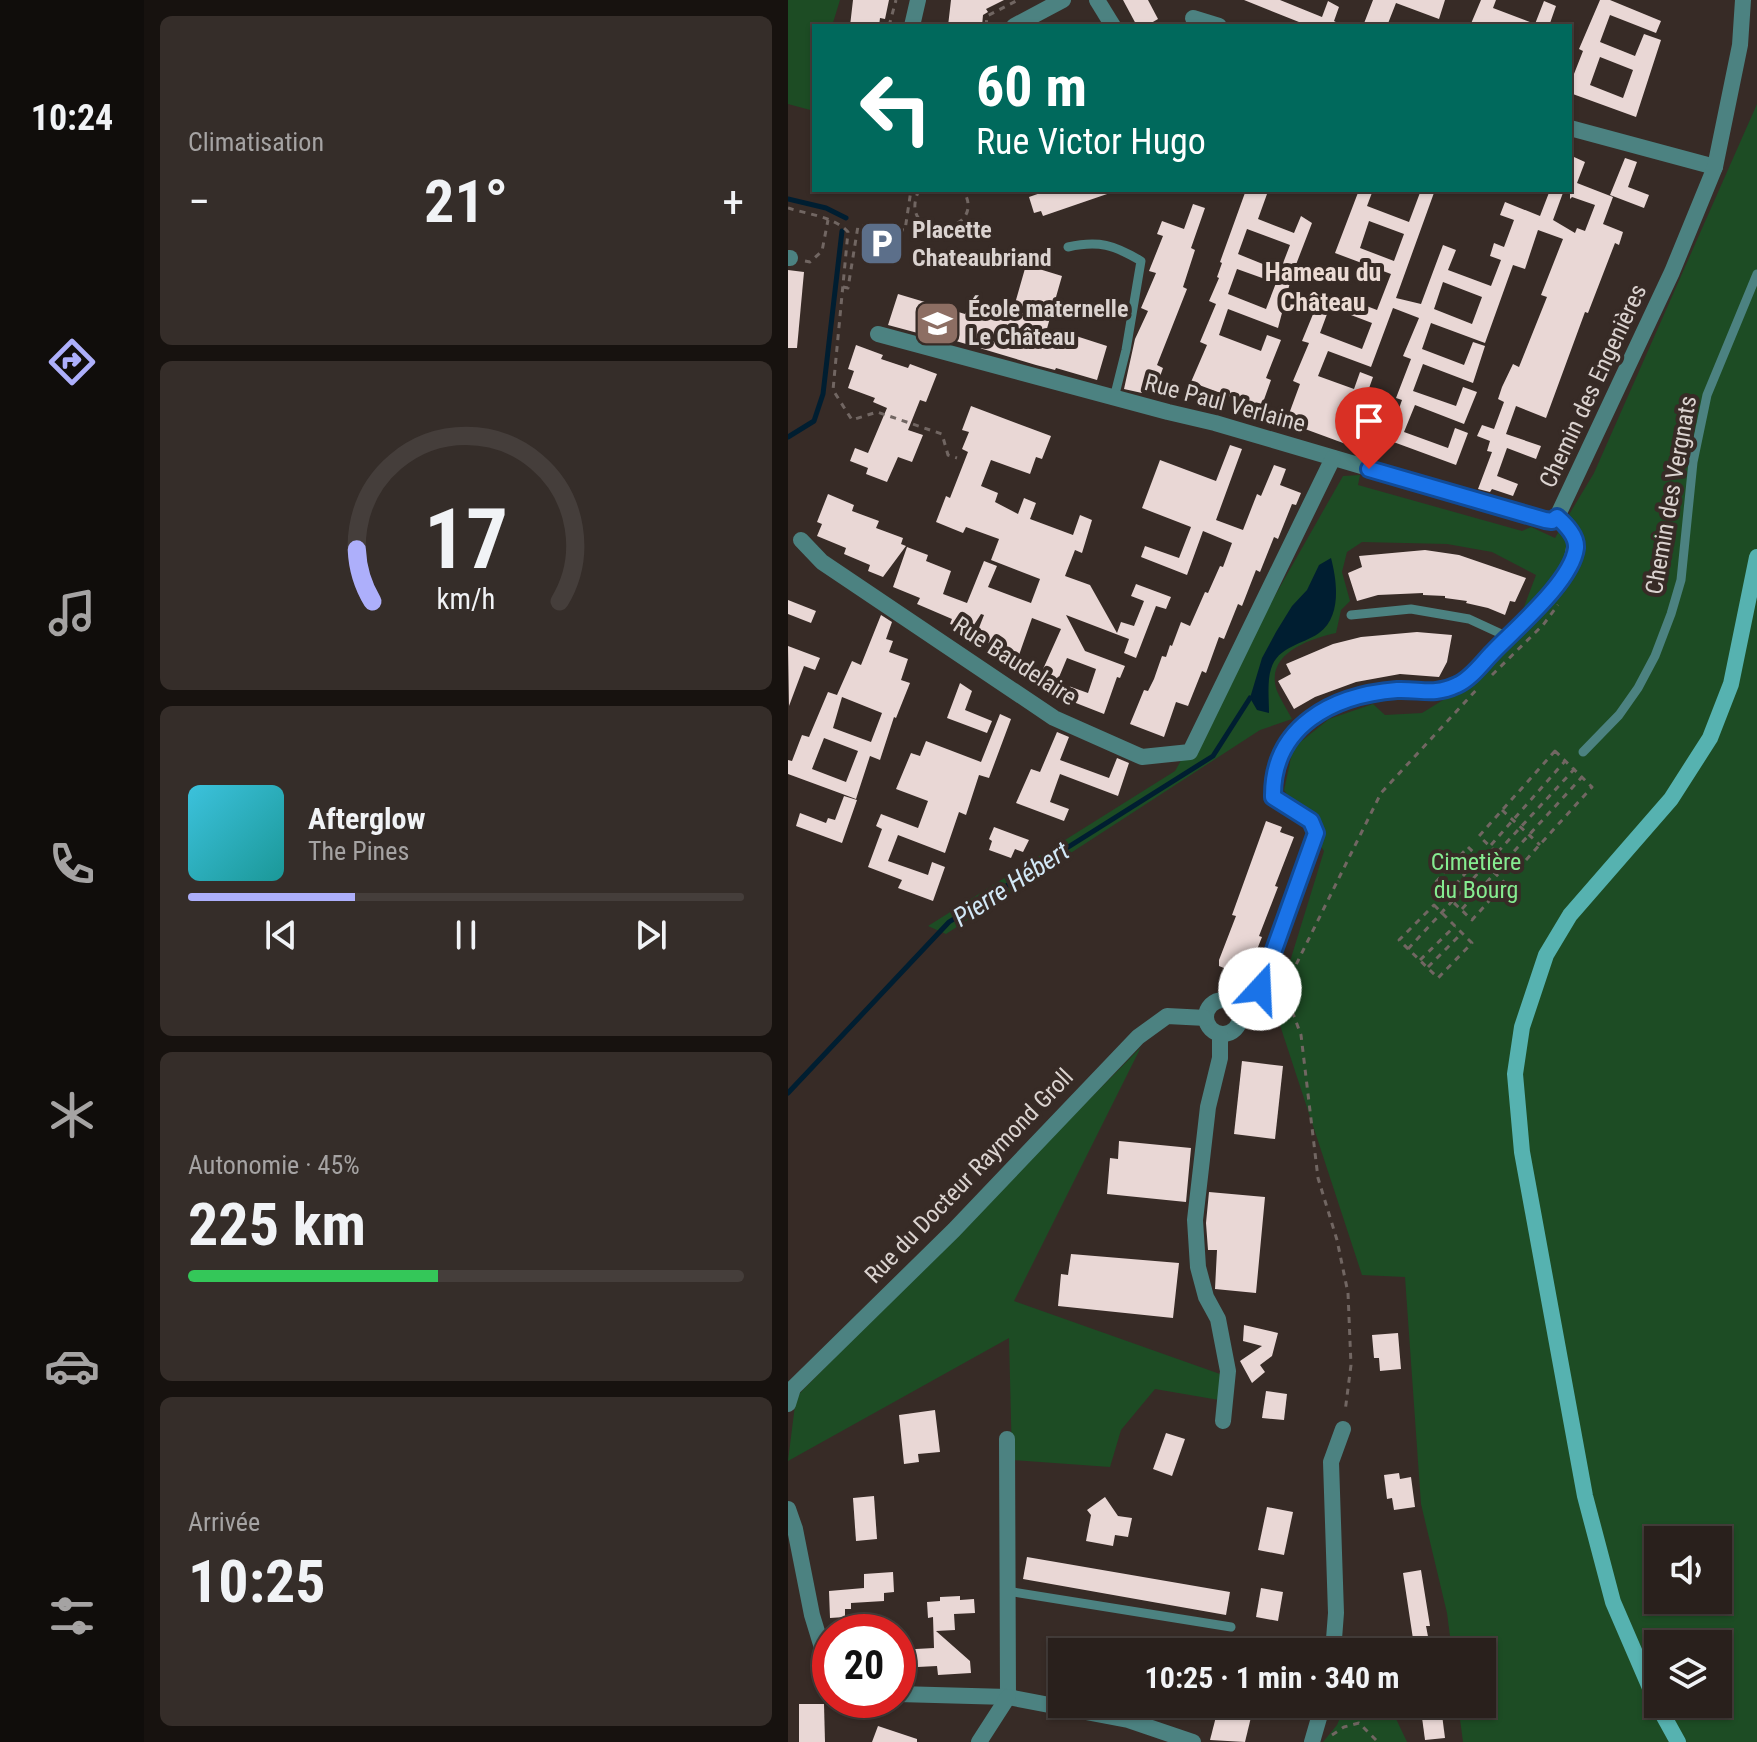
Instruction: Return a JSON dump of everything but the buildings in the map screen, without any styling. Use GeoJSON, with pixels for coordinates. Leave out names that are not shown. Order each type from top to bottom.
{"type":"FeatureCollection","features":[{"type":"Feature","properties":{"kind":"main road"},"geometry":{"type":"LineString","coordinates":[[1678,1742],[1657,1704],[1613,1602],[1585,1496],[1522,1152],[1515,1074],[1522,1027],[1546,955],[1570,915],[1671,799],[1710,738],[1731,684],[1757,557]]}},
{"type":"Feature","properties":{"kind":"street"},"geometry":{"type":"LineString","coordinates":[[912,24],[918,0]]}},
{"type":"Feature","properties":{"kind":"street"},"geometry":{"type":"LineString","coordinates":[[1018,24],[1063,0]]}},
{"type":"Feature","properties":{"kind":"street"},"geometry":{"type":"LineString","coordinates":[[1097,0],[1112,24]]}},
{"type":"Feature","properties":{"kind":"street","name":"Chemin des Engenières"},"geometry":{"type":"LineString","coordinates":[[1569,568],[1576,546],[1573,536],[1557,517],[1672,272],[1715,167],[1740,45],[1743,0]]}},
{"type":"Feature","properties":{"kind":"street"},"geometry":{"type":"LineString","coordinates":[[1193,18],[1212,24]]}},
{"type":"Feature","properties":{"kind":"street"},"geometry":{"type":"LineString","coordinates":[[1572,129],[1715,167]]}},
{"type":"Feature","properties":{"kind":"street","name":"Rue Paul Verlaine"},"geometry":{"type":"LineString","coordinates":[[878,334],[1215,423],[1545,520],[1552,521],[1557,517]]}},
{"type":"Feature","properties":{"kind":"street","name":"Rue Baudelaire"},"geometry":{"type":"LineString","coordinates":[[801,540],[822,562],[1054,718],[1142,757],[1190,752],[1333,458]]}},
{"type":"Feature","properties":{"kind":"street"},"geometry":{"type":"LineString","coordinates":[[1223,1000],[1236,1006],[1240,1019],[1234,1030],[1220,1034],[1211,1029],[1206,1018],[1211,1005],[1223,1000]]}},
{"type":"Feature","properties":{"kind":"street","name":"Rue du Docteur Raymond Groll"},"geometry":{"type":"LineString","coordinates":[[788,1404],[793,1388],[954,1230],[1138,1037],[1167,1016],[1206,1018]]}},
{"type":"Feature","properties":{"kind":"street"},"geometry":{"type":"LineString","coordinates":[[1220,1034],[1220,1058],[1208,1107],[1195,1220],[1198,1267],[1206,1297],[1218,1319],[1228,1371],[1223,1421]]}},
{"type":"Feature","properties":{"kind":"street"},"geometry":{"type":"LineString","coordinates":[[1334,1638],[1331,1462],[1343,1429]]}},
{"type":"Feature","properties":{"kind":"street"},"geometry":{"type":"LineString","coordinates":[[979,1742],[1008,1697],[1007,1439]]}},
{"type":"Feature","properties":{"kind":"street"},"geometry":{"type":"LineString","coordinates":[[788,1509],[795,1529],[812,1615]]}},
{"type":"Feature","properties":{"kind":"street"},"geometry":{"type":"LineString","coordinates":[[916,1694],[1008,1697],[1128,1720],[1193,1742]]}},
{"type":"Feature","properties":{"kind":"street"},"geometry":{"type":"LineString","coordinates":[[1312,1742],[1319,1718]]}},
{"type":"Feature","properties":{"kind":"lane"},"geometry":{"type":"LineString","coordinates":[[1068,247],[1085,243],[1117,247],[1141,261],[1126,350],[1114,398]]}},
{"type":"Feature","properties":{"kind":"lane","name":"Chemin des Vergnats"},"geometry":{"type":"LineString","coordinates":[[1583,752],[1619,715],[1638,688],[1655,656],[1671,614],[1681,580],[1693,462],[1707,395],[1757,274]]}},
{"type":"Feature","properties":{"kind":"lane"},"geometry":{"type":"LineString","coordinates":[[1260,989],[1316,833],[1311,821],[1273,797],[1273,780],[1280,752],[1304,722],[1339,702],[1397,690],[1440,692],[1462,683],[1540,606],[1569,568]]}},
{"type":"Feature","properties":{"kind":"lane"},"geometry":{"type":"LineString","coordinates":[[1351,615],[1411,609],[1469,619],[1508,637]]}},
{"type":"Feature","properties":{"kind":"lane"},"geometry":{"type":"LineString","coordinates":[[1007,1591],[1231,1627]]}},
{"type":"Feature","properties":{"kind":"path"},"geometry":{"type":"LineString","coordinates":[[890,24],[896,0]]}},
{"type":"Feature","properties":{"kind":"path"},"geometry":{"type":"LineString","coordinates":[[986,24],[987,16],[1018,0]]}},
{"type":"Feature","properties":{"kind":"path"},"geometry":{"type":"LineString","coordinates":[[843,287],[848,288],[858,226],[905,230],[911,192]]}},
{"type":"Feature","properties":{"kind":"path"},"geometry":{"type":"LineString","coordinates":[[918,192],[916,212],[924,223],[936,229],[950,228],[961,221],[967,208],[964,192]]}},
{"type":"Feature","properties":{"kind":"path"},"geometry":{"type":"LineString","coordinates":[[788,208],[828,220],[848,232],[833,390],[852,420],[877,412],[942,434],[948,455],[957,458]]}},
{"type":"Feature","properties":{"kind":"path"},"geometry":{"type":"LineString","coordinates":[[789,258],[810,262],[822,251],[828,220]]}},
{"type":"Feature","properties":{"kind":"path"},"geometry":{"type":"LineString","coordinates":[[1240,1019],[1265,1013],[1284,989],[1381,793],[1464,702],[1543,625],[1565,595]]}},
{"type":"Feature","properties":{"kind":"path"},"geometry":{"type":"LineString","coordinates":[[1555,751],[1565,761],[1592,787],[1516,871],[1479,836],[1555,751]]}},
{"type":"Feature","properties":{"kind":"path"},"geometry":{"type":"LineString","coordinates":[[1408,949],[1586,756],[1583,752]]}},
{"type":"Feature","properties":{"kind":"path"},"geometry":{"type":"LineString","coordinates":[[1490,846],[1565,761]]}},
{"type":"Feature","properties":{"kind":"path"},"geometry":{"type":"LineString","coordinates":[[1505,861],[1582,777]]}},
{"type":"Feature","properties":{"kind":"path"},"geometry":{"type":"LineString","coordinates":[[1502,810],[1540,845]]}},
{"type":"Feature","properties":{"kind":"path"},"geometry":{"type":"LineString","coordinates":[[1468,847],[1479,858],[1505,883],[1472,920],[1434,884],[1468,847]]}},
{"type":"Feature","properties":{"kind":"path"},"geometry":{"type":"LineString","coordinates":[[1446,895],[1479,858]]}},
{"type":"Feature","properties":{"kind":"path"},"geometry":{"type":"LineString","coordinates":[[1461,910],[1495,873]]}},
{"type":"Feature","properties":{"kind":"path"},"geometry":{"type":"LineString","coordinates":[[1434,905],[1442,913],[1472,943],[1438,978],[1399,940],[1434,905]]}},
{"type":"Feature","properties":{"kind":"path"},"geometry":{"type":"LineString","coordinates":[[1420,960],[1455,926]]}},
{"type":"Feature","properties":{"kind":"path"},"geometry":{"type":"LineString","coordinates":[[1427,968],[1462,933]]}},
{"type":"Feature","properties":{"kind":"path"},"geometry":{"type":"LineString","coordinates":[[1284,989],[1301,1035],[1318,1178],[1337,1240],[1348,1293],[1351,1365],[1343,1429]]}},
{"type":"Feature","properties":{"kind":"path"},"geometry":{"type":"LineString","coordinates":[[1322,1742],[1344,1727],[1359,1723],[1378,1742]]}},
{"type":"Feature","properties":{"kind":"green space"},"geometry":{"type":"Polygon","coordinates":[[[788,0],[840,0],[833,24],[812,24],[812,110],[788,104],[788,0]]]}},
{"type":"Feature","properties":{"kind":"green space","name":"Cimetière du Bourg"},"geometry":{"type":"Polygon","coordinates":[[[1757,104],[1757,1742],[1463,1742],[1460,1718],[1496,1718],[1496,1638],[1450,1638],[1421,1504],[1405,1277],[1362,1275],[1275,1010],[1324,851],[1284,790],[1293,748],[1329,719],[1373,704],[1385,715],[1422,713],[1464,687],[1512,639],[1536,575],[1492,552],[1447,544],[1362,542],[1347,552],[1342,572],[1350,601],[1341,610],[1336,633],[1302,644],[1283,658],[1277,667],[1277,691],[1292,719],[1260,730],[946,934],[928,926],[1175,771],[1343,476],[1360,475],[1358,485],[1522,531],[1531,527],[1555,538],[1594,473],[1757,104]]]}},
{"type":"Feature","properties":{"kind":"green space"},"geometry":{"type":"Polygon","coordinates":[[[1141,1047],[1014,1301],[1220,1374],[1219,1400],[1155,1389],[1121,1430],[1110,1467],[1012,1460],[1009,1338],[788,1461],[796,1397],[1141,1047]]]}},
{"type":"Feature","properties":{"kind":"green space"},"geometry":{"type":"Polygon","coordinates":[[[1340,1718],[1396,1718],[1407,1742],[1323,1742],[1340,1718]]]}},
{"type":"Feature","properties":{"kind":"water"},"geometry":{"type":"Polygon","coordinates":[[[1331,558],[1336,598],[1331,617],[1319,633],[1291,647],[1274,661],[1270,674],[1269,713],[1257,710],[1250,698],[1262,658],[1292,606],[1307,590],[1319,565],[1331,558]]]}},
{"type":"Feature","properties":{"kind":"waterway","name":"Pierre Hébert"},"geometry":{"type":"LineString","coordinates":[[788,199],[826,208],[846,218]]}},
{"type":"Feature","properties":{"kind":"waterway","name":"Pierre Hébert"},"geometry":{"type":"LineString","coordinates":[[788,437],[814,421],[823,394],[842,231]]}},
{"type":"Feature","properties":{"kind":"waterway","name":"Pierre Hébert"},"geometry":{"type":"LineString","coordinates":[[788,1093],[949,922],[1213,756],[1250,698]]}},
{"type":"Feature","properties":{"kind":"place","name":"Placette Chateaubriand"},"geometry":{"type":"Point","coordinates":[881,244]}},
{"type":"Feature","properties":{"kind":"place","name":"École maternelle Le Château"},"geometry":{"type":"Point","coordinates":[937,323]}},
{"type":"Feature","properties":{"kind":"district","name":"Hameau du Château"},"geometry":{"type":"Point","coordinates":[1323,287]}},
{"type":"Feature","properties":{"kind":"route"},"geometry":{"type":"LineString","coordinates":[[1260,989],[1316,833],[1311,821],[1273,797],[1273,780],[1280,752],[1304,722],[1339,702],[1397,690],[1440,692],[1462,683],[1540,606],[1569,568],[1576,546],[1573,536],[1557,517],[1552,521],[1545,520],[1369,469]]}}]}
